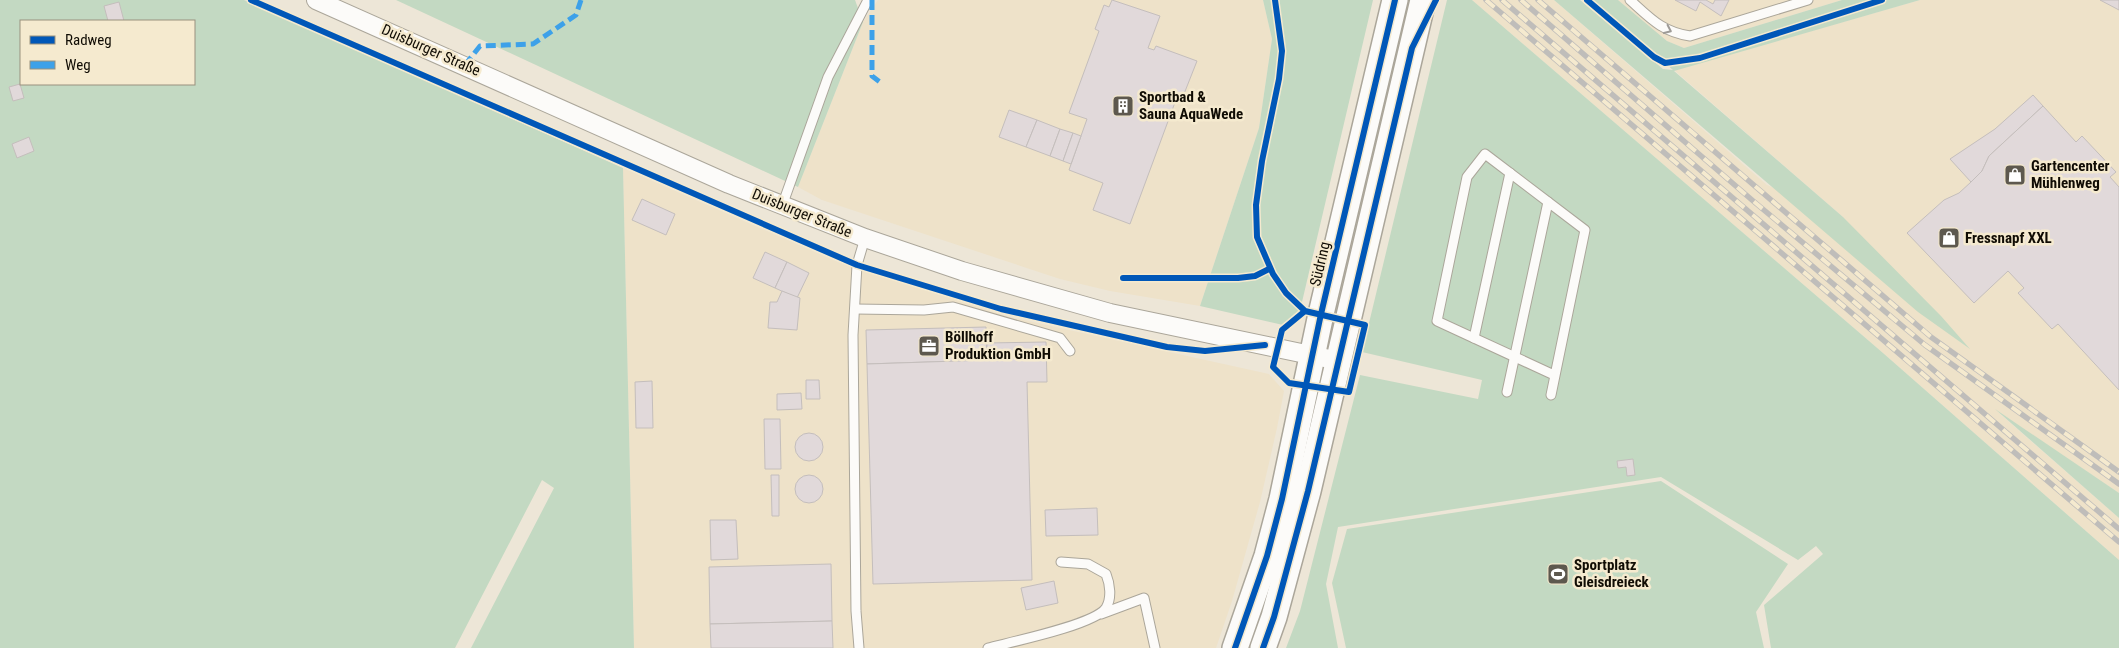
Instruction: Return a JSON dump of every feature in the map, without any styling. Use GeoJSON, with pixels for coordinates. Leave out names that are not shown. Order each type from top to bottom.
{"type":"FeatureCollection","features":[{"type":"Feature","properties":{"kind":"main road","name":"Südring"},"geometry":{"type":"LineString","coordinates":[[1235,648],[1267,556],[1279,509],[1312,355],[1395,0]]}},
{"type":"Feature","properties":{"kind":"main road"},"geometry":{"type":"LineString","coordinates":[[1263,648],[1274,617],[1306,500],[1423,0]]}},
{"type":"Feature","properties":{"kind":"street","name":"Duisburger Straße"},"geometry":{"type":"LineString","coordinates":[[316,0],[782,206],[865,238],[962,271],[1110,313],[1312,355]]}},
{"type":"Feature","properties":{"kind":"street"},"geometry":{"type":"LineString","coordinates":[[1312,355],[1339,361]]}},
{"type":"Feature","properties":{"kind":"lane"},"geometry":{"type":"LineString","coordinates":[[782,206],[828,77],[868,0]]}},
{"type":"Feature","properties":{"kind":"lane"},"geometry":{"type":"LineString","coordinates":[[1630,0],[1660,27],[1673,33],[1690,36],[1808,0]]}},
{"type":"Feature","properties":{"kind":"lane"},"geometry":{"type":"LineString","coordinates":[[1551,395],[1585,230],[1485,154],[1467,177],[1437,321],[1554,375]]}},
{"type":"Feature","properties":{"kind":"lane"},"geometry":{"type":"LineString","coordinates":[[1474,338],[1510,173]]}},
{"type":"Feature","properties":{"kind":"lane"},"geometry":{"type":"LineString","coordinates":[[1507,392],[1548,202]]}},
{"type":"Feature","properties":{"kind":"lane"},"geometry":{"type":"LineString","coordinates":[[859,648],[856,611],[854,309],[857,265],[865,238]]}},
{"type":"Feature","properties":{"kind":"lane"},"geometry":{"type":"LineString","coordinates":[[854,309],[924,310],[953,307],[1060,338],[1070,351]]}},
{"type":"Feature","properties":{"kind":"lane"},"geometry":{"type":"LineString","coordinates":[[1061,562],[1088,564],[1106,574],[1110,597],[1105,608],[1096,616]]}},
{"type":"Feature","properties":{"kind":"lane"},"geometry":{"type":"LineString","coordinates":[[988,648],[1074,624],[1144,598],[1155,648]]}},
{"type":"Feature","properties":{"kind":"shaded area"},"geometry":{"type":"Polygon","coordinates":[[[878,0],[1263,0],[1272,39],[1259,128],[1200,306],[1110,291],[1060,279],[822,200],[798,187],[863,22],[878,0]]]}},
{"type":"Feature","properties":{"kind":"shaded area"},"geometry":{"type":"Polygon","coordinates":[[[1472,0],[1554,0],[1767,185],[1843,217],[1674,70],[1920,0],[2119,0],[2119,493],[1999,413],[2119,518],[2119,560],[1883,353],[1472,0]]]}},
{"type":"Feature","properties":{"kind":"shaded area"},"geometry":{"type":"Polygon","coordinates":[[[1618,0],[1842,0],[1684,48],[1667,41],[1618,0]]]}},
{"type":"Feature","properties":{"kind":"shaded area"},"geometry":{"type":"Polygon","coordinates":[[[623,168],[838,262],[1006,316],[1269,374],[1284,391],[1277,428],[1260,502],[1232,601],[1216,648],[634,648],[623,168]]]}},
{"type":"Feature","properties":{"kind":"green space"},"geometry":{"type":"Polygon","coordinates":[[[0,0],[244,0],[623,168],[634,648],[471,648],[554,488],[542,480],[455,648],[0,648],[0,0]]]}},
{"type":"Feature","properties":{"kind":"green space"},"geometry":{"type":"Polygon","coordinates":[[[396,0],[855,0],[863,22],[798,187],[396,0]]]}},
{"type":"Feature","properties":{"kind":"green space"},"geometry":{"type":"Polygon","coordinates":[[[1263,0],[1373,0],[1302,302],[1297,316],[1283,325],[1200,306],[1259,128],[1272,39],[1263,0]]]}},
{"type":"Feature","properties":{"kind":"green space"},"geometry":{"type":"Polygon","coordinates":[[[1447,0],[1472,0],[1883,353],[2119,560],[2119,648],[1771,648],[1764,605],[1823,554],[1816,546],[1798,560],[1661,477],[1338,527],[1326,584],[1338,648],[1286,648],[1300,611],[1360,375],[1478,399],[1482,380],[1362,352],[1447,0]]]}},
{"type":"Feature","properties":{"kind":"green space"},"geometry":{"type":"Polygon","coordinates":[[[1554,0],[1580,0],[1663,69],[1673,70],[1592,0],[1618,0],[1667,41],[1684,48],[1842,0],[1920,0],[1674,71],[1843,217],[1941,316],[1970,349],[1918,312],[1554,0]]]}},
{"type":"Feature","properties":{"kind":"green space"},"geometry":{"type":"Polygon","coordinates":[[[1995,409],[2119,493],[2119,518],[1995,409]]]}},
{"type":"Feature","properties":{"kind":"green space","name":"Sportplatz Gleisdreieck"},"geometry":{"type":"Polygon","coordinates":[[[1661,481],[1788,564],[1756,612],[1764,648],[1346,648],[1332,583],[1347,529],[1661,481]]]}},
{"type":"Feature","properties":{"kind":"building","name":"Sportbad & Sauna AquaWede"},"geometry":{"type":"Polygon","coordinates":[[[1112,0],[1160,16],[1148,48],[1154,50],[1156,46],[1197,61],[1182,99],[1177,97],[1130,224],[1093,210],[1103,183],[1069,170],[1087,119],[1069,113],[1099,31],[1095,29],[1104,5],[1109,7],[1112,0]]]}},
{"type":"Feature","properties":{"kind":"building"},"geometry":{"type":"Polygon","coordinates":[[[1675,0],[1706,0],[1713,4],[1715,0],[1729,0],[1721,16],[1700,2],[1696,11],[1675,0]]]}},
{"type":"Feature","properties":{"kind":"building"},"geometry":{"type":"Polygon","coordinates":[[[2100,0],[2119,0],[2119,10],[2100,0]]]}},
{"type":"Feature","properties":{"kind":"building"},"geometry":{"type":"Polygon","coordinates":[[[119,2],[124,20],[108,20],[104,6],[119,2]]]}},
{"type":"Feature","properties":{"kind":"building"},"geometry":{"type":"Polygon","coordinates":[[[20,84],[24,98],[13,101],[9,87],[20,84]]]}},
{"type":"Feature","properties":{"kind":"building"},"geometry":{"type":"Polygon","coordinates":[[[2033,95],[2043,106],[1989,156],[1982,171],[1971,182],[1950,159],[1995,129],[2033,95]]]}},
{"type":"Feature","properties":{"kind":"building"},"geometry":{"type":"Polygon","coordinates":[[[2043,106],[2076,142],[2082,136],[2116,172],[2110,177],[2119,187],[2119,390],[2058,324],[2052,329],[2018,293],[2024,288],[2008,271],[1974,303],[1907,233],[1944,200],[1959,193],[1971,182],[1982,171],[1989,156],[2043,106]]]}},
{"type":"Feature","properties":{"kind":"building"},"geometry":{"type":"Polygon","coordinates":[[[1009,110],[1037,120],[1026,147],[999,137],[1009,110]]]}},
{"type":"Feature","properties":{"kind":"building"},"geometry":{"type":"Polygon","coordinates":[[[1037,120],[1060,129],[1050,156],[1026,147],[1037,120]]]}},
{"type":"Feature","properties":{"kind":"building"},"geometry":{"type":"Polygon","coordinates":[[[1060,129],[1073,133],[1063,161],[1050,156],[1060,129]]]}},
{"type":"Feature","properties":{"kind":"building"},"geometry":{"type":"Polygon","coordinates":[[[1073,133],[1081,136],[1071,164],[1063,161],[1073,133]]]}},
{"type":"Feature","properties":{"kind":"building"},"geometry":{"type":"Polygon","coordinates":[[[29,137],[34,151],[17,158],[12,144],[29,137]]]}},
{"type":"Feature","properties":{"kind":"building"},"geometry":{"type":"Polygon","coordinates":[[[642,199],[675,214],[666,235],[632,220],[642,199]]]}},
{"type":"Feature","properties":{"kind":"building"},"geometry":{"type":"Polygon","coordinates":[[[765,252],[787,262],[775,288],[753,278],[765,252]]]}},
{"type":"Feature","properties":{"kind":"building"},"geometry":{"type":"Polygon","coordinates":[[[787,262],[809,273],[797,298],[775,288],[787,262]]]}},
{"type":"Feature","properties":{"kind":"building"},"geometry":{"type":"Polygon","coordinates":[[[782,291],[800,298],[797,330],[768,328],[770,302],[777,302],[782,291]]]}},
{"type":"Feature","properties":{"kind":"building"},"geometry":{"type":"Polygon","coordinates":[[[986,327],[987,360],[867,364],[866,330],[986,327]]]}},
{"type":"Feature","properties":{"kind":"building"},"geometry":{"type":"Polygon","coordinates":[[[1046,342],[1047,382],[1027,382],[1032,580],[873,584],[867,364],[987,360],[987,343],[1046,342]]]}},
{"type":"Feature","properties":{"kind":"building"},"geometry":{"type":"Polygon","coordinates":[[[806,380],[819,380],[820,399],[806,399],[806,380]]]}},
{"type":"Feature","properties":{"kind":"building"},"geometry":{"type":"Polygon","coordinates":[[[652,381],[653,428],[636,428],[635,382],[652,381]]]}},
{"type":"Feature","properties":{"kind":"building"},"geometry":{"type":"Polygon","coordinates":[[[801,393],[802,409],[777,410],[777,394],[801,393]]]}},
{"type":"Feature","properties":{"kind":"building"},"geometry":{"type":"Polygon","coordinates":[[[764,419],[780,419],[781,469],[765,469],[764,419]]]}},
{"type":"Feature","properties":{"kind":"building"},"geometry":{"type":"Polygon","coordinates":[[[809,433],[819,437],[823,447],[819,457],[809,461],[799,457],[795,447],[799,437],[809,433]]]}},
{"type":"Feature","properties":{"kind":"building"},"geometry":{"type":"Polygon","coordinates":[[[1633,459],[1635,475],[1627,476],[1626,467],[1618,468],[1617,461],[1633,459]]]}},
{"type":"Feature","properties":{"kind":"building"},"geometry":{"type":"Polygon","coordinates":[[[771,475],[779,475],[779,516],[772,516],[771,475]]]}},
{"type":"Feature","properties":{"kind":"building"},"geometry":{"type":"Polygon","coordinates":[[[809,475],[819,479],[823,489],[819,499],[809,503],[799,499],[795,489],[799,479],[809,475]]]}},
{"type":"Feature","properties":{"kind":"building"},"geometry":{"type":"Polygon","coordinates":[[[1097,508],[1098,535],[1046,536],[1045,510],[1097,508]]]}},
{"type":"Feature","properties":{"kind":"building"},"geometry":{"type":"Polygon","coordinates":[[[710,520],[736,520],[738,559],[711,560],[710,520]]]}},
{"type":"Feature","properties":{"kind":"building"},"geometry":{"type":"Polygon","coordinates":[[[831,564],[832,621],[710,624],[709,567],[831,564]]]}},
{"type":"Feature","properties":{"kind":"building"},"geometry":{"type":"Polygon","coordinates":[[[1054,581],[1058,603],[1026,610],[1021,588],[1054,581]]]}},
{"type":"Feature","properties":{"kind":"building"},"geometry":{"type":"Polygon","coordinates":[[[832,621],[833,648],[711,648],[710,624],[832,621]]]}},
{"type":"Feature","properties":{"kind":"railway"},"geometry":{"type":"LineString","coordinates":[[1486,0],[2119,542]]}},
{"type":"Feature","properties":{"kind":"railway"},"geometry":{"type":"LineString","coordinates":[[1502,0],[2119,529]]}},
{"type":"Feature","properties":{"kind":"railway"},"geometry":{"type":"LineString","coordinates":[[1521,0],[1752,200],[1925,345],[2119,484]]}},
{"type":"Feature","properties":{"kind":"railway"},"geometry":{"type":"LineString","coordinates":[[1538,0],[1931,337],[2119,472]]}},
{"type":"Feature","properties":{"kind":"marked path"},"geometry":{"type":"LineString","coordinates":[[465,65],[480,46],[533,44],[576,15],[581,0]]}},
{"type":"Feature","properties":{"kind":"marked path"},"geometry":{"type":"LineString","coordinates":[[872,0],[872,76],[880,82]]}},
{"type":"Feature","properties":{"kind":"cycle path"},"geometry":{"type":"LineString","coordinates":[[251,0],[857,265],[1001,309],[1167,347],[1205,351],[1265,345]]}},
{"type":"Feature","properties":{"kind":"cycle path"},"geometry":{"type":"LineString","coordinates":[[1275,0],[1282,51],[1279,79],[1262,161],[1256,205],[1257,237],[1273,274],[1286,293],[1305,311],[1365,325],[1349,392],[1289,383],[1273,367],[1282,330],[1305,311]]}},
{"type":"Feature","properties":{"kind":"cycle path"},"geometry":{"type":"LineString","coordinates":[[1235,648],[1267,556],[1282,499],[1321,314],[1395,0]]}},
{"type":"Feature","properties":{"kind":"cycle path"},"geometry":{"type":"LineString","coordinates":[[1263,648],[1274,617],[1308,491],[1412,48],[1436,0]]}},
{"type":"Feature","properties":{"kind":"cycle path"},"geometry":{"type":"LineString","coordinates":[[1587,0],[1654,57],[1665,63],[1700,58],[1882,0]]}},
{"type":"Feature","properties":{"kind":"cycle path"},"geometry":{"type":"LineString","coordinates":[[1123,278],[1238,278],[1255,276],[1269,269]]}},
{"type":"Feature","properties":{"kind":"place","name":"Sportbad & Sauna AquaWede"},"geometry":{"type":"Point","coordinates":[1123,106]}},
{"type":"Feature","properties":{"kind":"place","name":"Gartencenter Mühlenweg"},"geometry":{"type":"Point","coordinates":[2015,175]}},
{"type":"Feature","properties":{"kind":"place","name":"Fressnapf XXL"},"geometry":{"type":"Point","coordinates":[1949,238]}},
{"type":"Feature","properties":{"kind":"place","name":"Böllhoff Produktion GmbH"},"geometry":{"type":"Point","coordinates":[929,346]}},
{"type":"Feature","properties":{"kind":"place","name":"Sportplatz Gleisdreieck"},"geometry":{"type":"Point","coordinates":[1558,574]}}]}
